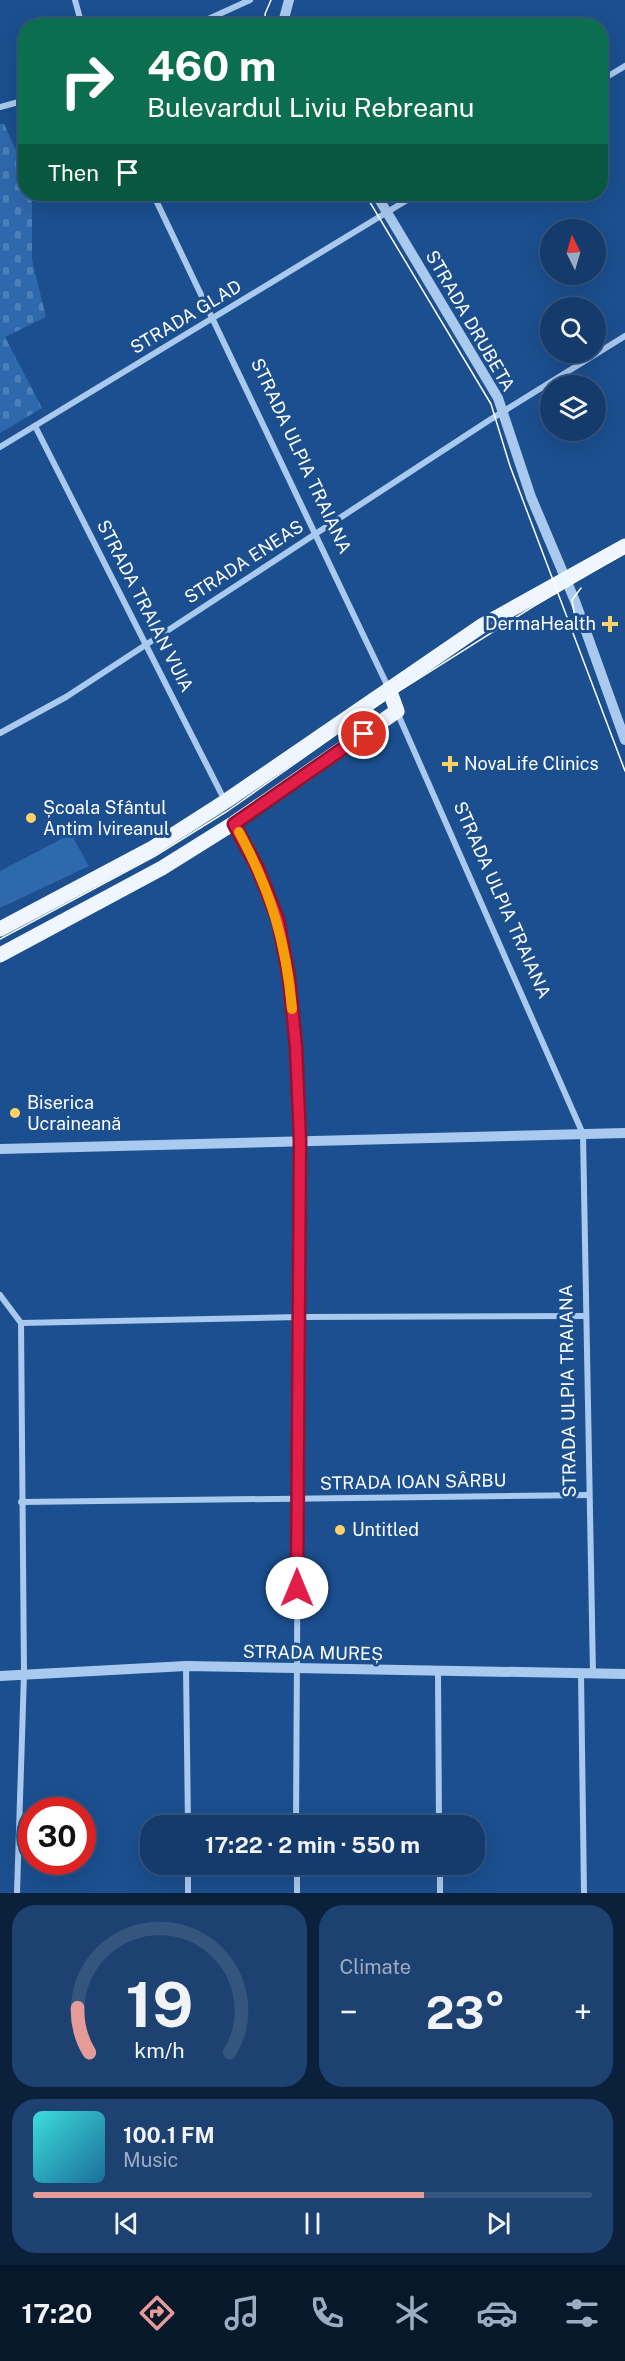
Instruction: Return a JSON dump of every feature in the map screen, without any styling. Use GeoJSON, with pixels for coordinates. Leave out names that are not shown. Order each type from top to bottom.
{"type":"FeatureCollection","features":[{"type":"Feature","properties":{"kind":"main road"},"geometry":{"type":"LineString","coordinates":[[0,929],[151,849],[226,801],[483,625],[625,546]]}},
{"type":"Feature","properties":{"kind":"main road","name":"STRADA ULPIA TRAIANA"},"geometry":{"type":"LineString","coordinates":[[389,689],[397,711]]}},
{"type":"Feature","properties":{"kind":"main road"},"geometry":{"type":"LineString","coordinates":[[0,955],[162,868],[234,824],[397,711]]}},
{"type":"Feature","properties":{"kind":"street"},"geometry":{"type":"LineString","coordinates":[[75,0],[80,18]]}},
{"type":"Feature","properties":{"kind":"street"},"geometry":{"type":"LineString","coordinates":[[211,18],[250,0]]}},
{"type":"Feature","properties":{"kind":"street"},"geometry":{"type":"LineString","coordinates":[[284,18],[289,0]]}},
{"type":"Feature","properties":{"kind":"street"},"geometry":{"type":"LineString","coordinates":[[608,76],[625,66]]}},
{"type":"Feature","properties":{"kind":"street"},"geometry":{"type":"LineString","coordinates":[[0,107],[18,102]]}},
{"type":"Feature","properties":{"kind":"street","name":"STRADA ULPIA TRAIANA"},"geometry":{"type":"LineString","coordinates":[[156,201],[317,533],[389,689]]}},
{"type":"Feature","properties":{"kind":"street","name":"STRADA DRUBETA"},"geometry":{"type":"LineString","coordinates":[[380,201],[498,398],[531,497],[615,706],[625,740]]}},
{"type":"Feature","properties":{"kind":"street","name":"STRADA GLAD"},"geometry":{"type":"LineString","coordinates":[[0,447],[405,201]]}},
{"type":"Feature","properties":{"kind":"street","name":"STRADA ENEAS"},"geometry":{"type":"LineString","coordinates":[[0,733],[66,697],[503,411],[625,336]]}},
{"type":"Feature","properties":{"kind":"street","name":"STRADA TRAIAN VUIA"},"geometry":{"type":"LineString","coordinates":[[36,426],[226,801]]}},
{"type":"Feature","properties":{"kind":"street","name":"STRADA ULPIA TRAIANA"},"geometry":{"type":"LineString","coordinates":[[397,711],[583,1134],[593,1674]]}},
{"type":"Feature","properties":{"kind":"street"},"geometry":{"type":"LineString","coordinates":[[234,824],[258,869],[278,920],[292,1001],[300,1140],[296,1815]]}},
{"type":"Feature","properties":{"kind":"street"},"geometry":{"type":"LineString","coordinates":[[0,1149],[625,1133]]}},
{"type":"Feature","properties":{"kind":"street"},"geometry":{"type":"LineString","coordinates":[[0,1295],[21,1323],[24,1674],[17,1893]]}},
{"type":"Feature","properties":{"kind":"street"},"geometry":{"type":"LineString","coordinates":[[21,1323],[299,1317],[586,1316]]}},
{"type":"Feature","properties":{"kind":"street","name":"STRADA IOAN SÂRBU"},"geometry":{"type":"LineString","coordinates":[[21,1502],[589,1495]]}},
{"type":"Feature","properties":{"kind":"street"},"geometry":{"type":"LineString","coordinates":[[186,1666],[188,1815]]}},
{"type":"Feature","properties":{"kind":"street","name":"STRADA MUREȘ"},"geometry":{"type":"LineString","coordinates":[[0,1676],[186,1666],[296,1670],[625,1674]]}},
{"type":"Feature","properties":{"kind":"street"},"geometry":{"type":"LineString","coordinates":[[438,1672],[440,1815]]}},
{"type":"Feature","properties":{"kind":"street"},"geometry":{"type":"LineString","coordinates":[[581,1674],[584,1893]]}},
{"type":"Feature","properties":{"kind":"street"},"geometry":{"type":"LineString","coordinates":[[188,1875],[188,1893]]}},
{"type":"Feature","properties":{"kind":"street"},"geometry":{"type":"LineString","coordinates":[[297,1875],[297,1893]]}},
{"type":"Feature","properties":{"kind":"street"},"geometry":{"type":"LineString","coordinates":[[440,1875],[440,1893]]}},
{"type":"Feature","properties":{"kind":"green space"},"geometry":{"type":"Polygon","coordinates":[[[0,124],[4,124],[18,155],[18,201],[32,201],[32,260],[46,317],[5,337],[42,408],[0,433],[0,124]]]}},
{"type":"Feature","properties":{"kind":"green space"},"geometry":{"type":"Polygon","coordinates":[[[71,834],[89,866],[0,908],[0,871],[71,834]]]}},
{"type":"Feature","properties":{"kind":"tram line"},"geometry":{"type":"LineString","coordinates":[[265,18],[271,0]]}},
{"type":"Feature","properties":{"kind":"tram line"},"geometry":{"type":"LineString","coordinates":[[369,201],[491,404],[510,466],[625,771]]}},
{"type":"Feature","properties":{"kind":"tram line"},"geometry":{"type":"LineString","coordinates":[[0,939],[155,856],[229,810],[391,696],[534,606],[625,553]]}},
{"type":"Feature","properties":{"kind":"tram line"},"geometry":{"type":"LineString","coordinates":[[575,617],[572,600],[581,588]]}},
{"type":"Feature","properties":{"kind":"slow traffic"},"geometry":{"type":"LineString","coordinates":[[239,832],[258,869],[278,920],[289,978],[292,1009]]}},
{"type":"Feature","properties":{"kind":"place","name":"DermaHealth"},"geometry":{"type":"Point","coordinates":[610,624]}},
{"type":"Feature","properties":{"kind":"place","name":"NovaLife Clinics"},"geometry":{"type":"Point","coordinates":[450,764]}},
{"type":"Feature","properties":{"kind":"place","name":"Școala Sfântul Antim Ivireanul"},"geometry":{"type":"Point","coordinates":[31,818]}},
{"type":"Feature","properties":{"kind":"place","name":"Biserica Ucraineană"},"geometry":{"type":"Point","coordinates":[15,1113]}},
{"type":"Feature","properties":{"kind":"place","name":"Untitled"},"geometry":{"type":"Point","coordinates":[340,1530]}},
{"type":"Feature","properties":{"kind":"route"},"geometry":{"type":"LineString","coordinates":[[297,1588],[300,1140],[296,1047],[289,978],[278,920],[258,869],[234,824],[364,734]]}}]}
